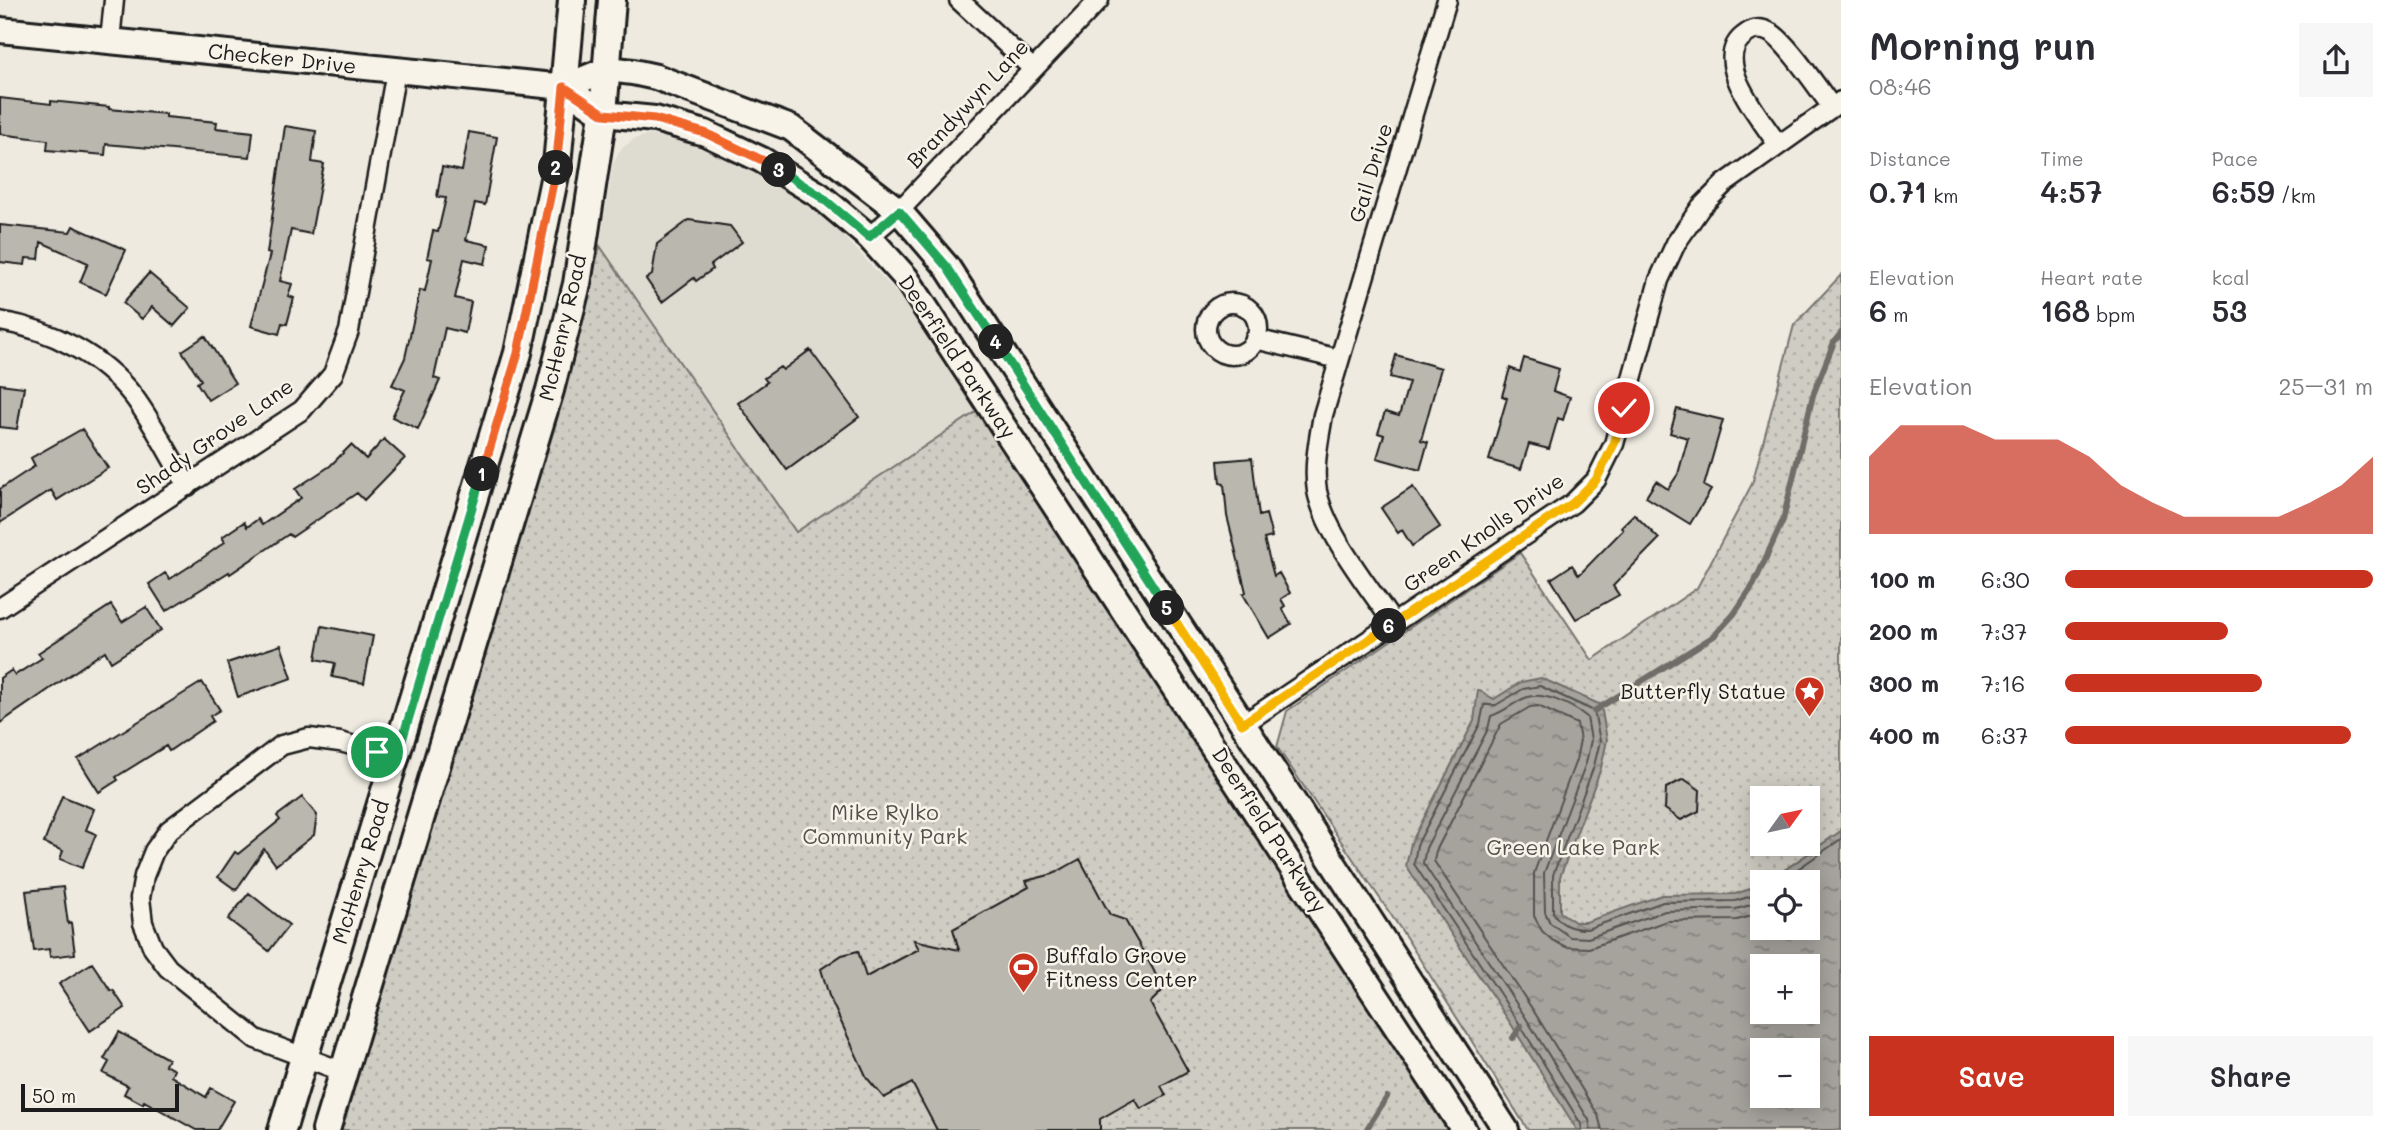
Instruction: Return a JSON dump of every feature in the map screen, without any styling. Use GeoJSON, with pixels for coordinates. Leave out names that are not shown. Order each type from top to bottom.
{"type":"FeatureCollection","features":[{"type":"Feature","properties":{"kind":"main road","name":"McHenry Road"},"geometry":{"type":"LineString","coordinates":[[282,1130],[518,353],[557,165],[572,0]]}},
{"type":"Feature","properties":{"kind":"main road","name":"McHenry Road"},"geometry":{"type":"LineString","coordinates":[[326,1130],[550,390],[577,284],[604,114],[612,0]]}},
{"type":"Feature","properties":{"kind":"main road","name":"Checker Drive"},"geometry":{"type":"LineString","coordinates":[[0,30],[564,87]]}},
{"type":"Feature","properties":{"kind":"main road"},"geometry":{"type":"LineString","coordinates":[[564,87],[608,69]]}},
{"type":"Feature","properties":{"kind":"main road","name":"Deerfield Parkway"},"geometry":{"type":"LineString","coordinates":[[608,69],[656,77],[791,128],[899,211],[947,267],[1506,1130]]}},
{"type":"Feature","properties":{"kind":"main road","name":"Deerfield Parkway"},"geometry":{"type":"LineString","coordinates":[[564,87],[604,114],[655,119],[716,138],[762,160],[819,195],[869,237],[914,288],[1464,1130]]}},
{"type":"Feature","properties":{"kind":"street"},"geometry":{"type":"LineString","coordinates":[[110,41],[114,0]]}},
{"type":"Feature","properties":{"kind":"street"},"geometry":{"type":"LineString","coordinates":[[959,0],[1033,69]]}},
{"type":"Feature","properties":{"kind":"street","name":"Brandywyn Lane"},"geometry":{"type":"LineString","coordinates":[[869,237],[899,211],[1098,0]]}},
{"type":"Feature","properties":{"kind":"street","name":"Gail Drive"},"geometry":{"type":"LineString","coordinates":[[1393,623],[1330,528],[1317,490],[1316,457],[1323,415],[1339,359],[1447,0]]}},
{"type":"Feature","properties":{"kind":"street","name":"Green Knolls Drive"},"geometry":{"type":"LineString","coordinates":[[1242,724],[1573,503],[1596,480],[1614,444],[1659,280],[1676,243],[1701,207],[1724,184],[1837,104],[1777,37],[1761,29],[1750,31],[1739,38],[1732,52],[1733,72],[1778,145]]}},
{"type":"Feature","properties":{"kind":"street","name":"Shady Grove Lane"},"geometry":{"type":"LineString","coordinates":[[0,608],[302,410],[333,373],[349,331],[396,71]]}},
{"type":"Feature","properties":{"kind":"street"},"geometry":{"type":"LineString","coordinates":[[0,321],[52,335],[94,358],[134,397],[187,486]]}},
{"type":"Feature","properties":{"kind":"street"},"geometry":{"type":"LineString","coordinates":[[1255,339],[1339,359]]}},
{"type":"Feature","properties":{"kind":"street"},"geometry":{"type":"LineString","coordinates":[[345,1072],[256,1039],[167,968],[153,948],[144,923],[140,898],[144,876],[154,851],[169,830],[282,745],[309,738],[340,742],[397,757]]}},
{"type":"Feature","properties":{"kind":"shaded area"},"geometry":{"type":"Polygon","coordinates":[[[648,135],[670,138],[710,152],[773,180],[824,215],[913,310],[979,410],[796,533],[600,246],[613,164],[621,149],[634,139],[648,135]]]}},
{"type":"Feature","properties":{"kind":"green space","name":"Mike Rylko Community Park"},"geometry":{"type":"Polygon","coordinates":[[[600,246],[796,532],[979,410],[1448,1130],[337,1130],[548,446],[600,246]]]}},
{"type":"Feature","properties":{"kind":"green space","name":"Green Lake Park"},"geometry":{"type":"Polygon","coordinates":[[[1841,275],[1841,1130],[1528,1130],[1402,931],[1277,747],[1287,711],[1520,553],[1592,660],[1697,588],[1752,484],[1794,325],[1841,275]]]}},
{"type":"Feature","properties":{"kind":"water"},"geometry":{"type":"Polygon","coordinates":[[[1541,678],[1601,705],[1607,740],[1601,768],[1560,877],[1560,912],[1575,922],[1586,922],[1662,895],[1735,894],[1750,889],[1750,940],[1820,940],[1820,870],[1784,870],[1805,856],[1820,856],[1820,845],[1841,831],[1841,1130],[1577,1130],[1511,1024],[1406,866],[1411,843],[1474,721],[1478,690],[1494,699],[1521,682],[1541,678]]]}},
{"type":"Feature","properties":{"kind":"building"},"geometry":{"type":"Polygon","coordinates":[[[0,98],[109,107],[217,122],[216,128],[253,132],[250,157],[106,144],[105,155],[47,150],[48,140],[0,134],[0,98]]]}},
{"type":"Feature","properties":{"kind":"building"},"geometry":{"type":"Polygon","coordinates":[[[285,126],[316,131],[312,162],[324,164],[311,234],[291,230],[280,281],[292,284],[288,296],[294,298],[287,324],[282,323],[279,334],[251,326],[270,254],[267,253],[285,126]]]}},
{"type":"Feature","properties":{"kind":"building"},"geometry":{"type":"Polygon","coordinates":[[[469,132],[497,137],[485,205],[475,203],[466,240],[489,245],[485,264],[464,259],[455,298],[471,302],[465,333],[445,328],[434,378],[440,380],[418,429],[392,417],[405,390],[392,385],[405,358],[420,290],[425,291],[432,259],[427,258],[433,231],[438,232],[446,198],[437,197],[442,167],[462,171],[469,132]]]}},
{"type":"Feature","properties":{"kind":"building"},"geometry":{"type":"Polygon","coordinates":[[[689,220],[730,226],[742,242],[711,265],[713,269],[696,281],[694,278],[662,302],[646,279],[652,275],[657,244],[689,220]]]}},
{"type":"Feature","properties":{"kind":"building"},"geometry":{"type":"Polygon","coordinates":[[[0,225],[70,232],[73,226],[126,250],[106,294],[80,282],[88,263],[41,242],[39,259],[26,258],[25,265],[0,262],[0,225]]]}},
{"type":"Feature","properties":{"kind":"building"},"geometry":{"type":"Polygon","coordinates":[[[149,273],[190,308],[174,326],[152,307],[142,319],[123,303],[149,273]]]}},
{"type":"Feature","properties":{"kind":"building"},"geometry":{"type":"Polygon","coordinates":[[[205,336],[235,383],[208,400],[197,383],[201,380],[182,351],[205,336]]]}},
{"type":"Feature","properties":{"kind":"building"},"geometry":{"type":"Polygon","coordinates":[[[810,350],[859,417],[787,470],[738,403],[767,382],[764,378],[780,367],[783,370],[810,350]]]}},
{"type":"Feature","properties":{"kind":"building"},"geometry":{"type":"Polygon","coordinates":[[[1396,355],[1441,368],[1421,440],[1428,442],[1420,470],[1377,458],[1384,435],[1378,433],[1385,412],[1399,416],[1409,382],[1390,377],[1396,355]]]}},
{"type":"Feature","properties":{"kind":"building"},"geometry":{"type":"Polygon","coordinates":[[[1524,358],[1559,369],[1553,391],[1570,397],[1563,420],[1558,418],[1549,449],[1529,444],[1521,469],[1489,460],[1507,398],[1502,396],[1510,368],[1520,372],[1524,358]]]}},
{"type":"Feature","properties":{"kind":"building"},"geometry":{"type":"Polygon","coordinates":[[[0,384],[24,387],[17,429],[0,427],[0,384]]]}},
{"type":"Feature","properties":{"kind":"building"},"geometry":{"type":"Polygon","coordinates":[[[1677,409],[1723,420],[1704,486],[1711,490],[1690,524],[1646,497],[1656,481],[1668,489],[1678,474],[1688,438],[1670,433],[1677,409]]]}},
{"type":"Feature","properties":{"kind":"building"},"geometry":{"type":"Polygon","coordinates":[[[82,429],[108,468],[57,500],[51,490],[0,523],[0,489],[35,466],[31,458],[82,429]]]}},
{"type":"Feature","properties":{"kind":"building"},"geometry":{"type":"Polygon","coordinates":[[[384,439],[405,458],[364,500],[357,493],[292,537],[289,534],[230,574],[229,572],[166,611],[149,584],[165,573],[170,579],[201,559],[225,542],[222,537],[244,522],[247,527],[258,519],[262,525],[301,498],[295,489],[330,466],[351,445],[366,459],[384,439]]]}},
{"type":"Feature","properties":{"kind":"building"},"geometry":{"type":"Polygon","coordinates":[[[1252,458],[1259,516],[1266,514],[1272,537],[1264,539],[1274,576],[1279,573],[1290,593],[1281,599],[1285,606],[1282,608],[1291,624],[1269,638],[1243,594],[1246,592],[1227,516],[1224,484],[1220,483],[1218,461],[1252,458]]]}},
{"type":"Feature","properties":{"kind":"building"},"geometry":{"type":"Polygon","coordinates":[[[1413,487],[1440,527],[1412,546],[1402,530],[1398,533],[1381,508],[1413,487]]]}},
{"type":"Feature","properties":{"kind":"building"},"geometry":{"type":"Polygon","coordinates":[[[1634,514],[1659,539],[1613,586],[1619,595],[1576,619],[1551,579],[1572,565],[1579,575],[1623,530],[1621,527],[1634,514]]]}},
{"type":"Feature","properties":{"kind":"building"},"geometry":{"type":"Polygon","coordinates":[[[111,605],[122,622],[146,607],[161,630],[111,662],[105,651],[0,723],[0,678],[12,670],[15,675],[42,658],[38,653],[111,605]]]}},
{"type":"Feature","properties":{"kind":"building"},"geometry":{"type":"Polygon","coordinates":[[[322,626],[373,636],[364,683],[332,677],[335,663],[316,659],[322,626]]]}},
{"type":"Feature","properties":{"kind":"building"},"geometry":{"type":"Polygon","coordinates":[[[281,645],[292,678],[238,697],[227,663],[281,645]]]}},
{"type":"Feature","properties":{"kind":"building"},"geometry":{"type":"Polygon","coordinates":[[[202,682],[220,710],[210,716],[213,721],[169,751],[166,746],[116,777],[118,780],[99,792],[78,759],[202,682]]]}},
{"type":"Feature","properties":{"kind":"building"},"geometry":{"type":"Polygon","coordinates":[[[1684,779],[1700,790],[1699,811],[1681,820],[1665,809],[1666,788],[1684,779]]]}},
{"type":"Feature","properties":{"kind":"building"},"geometry":{"type":"Polygon","coordinates":[[[62,796],[94,809],[86,830],[96,834],[82,868],[60,859],[63,851],[44,843],[62,796]]]}},
{"type":"Feature","properties":{"kind":"building"},"geometry":{"type":"Polygon","coordinates":[[[302,797],[317,815],[314,835],[276,865],[264,849],[236,890],[218,877],[235,852],[238,854],[280,820],[277,816],[302,797]]]}},
{"type":"Feature","properties":{"kind":"building","name":"Buffalo Grove Fitness Center"},"geometry":{"type":"Polygon","coordinates":[[[1080,859],[1110,915],[1125,920],[1153,969],[1163,990],[1150,1003],[1188,1071],[1161,1086],[1166,1095],[1141,1109],[1135,1099],[1100,1119],[1100,1130],[937,1130],[912,1083],[884,1098],[867,1078],[829,996],[821,969],[842,955],[858,951],[866,977],[919,949],[914,940],[959,950],[953,929],[1029,887],[1026,881],[1053,874],[1080,859]]]}},
{"type":"Feature","properties":{"kind":"building"},"geometry":{"type":"Polygon","coordinates":[[[63,887],[75,954],[50,957],[49,949],[34,951],[26,891],[63,887]]]}},
{"type":"Feature","properties":{"kind":"building"},"geometry":{"type":"Polygon","coordinates":[[[249,893],[289,925],[269,951],[228,919],[249,893]]]}},
{"type":"Feature","properties":{"kind":"building"},"geometry":{"type":"Polygon","coordinates":[[[92,963],[125,1008],[90,1031],[59,984],[92,963]]]}},
{"type":"Feature","properties":{"kind":"building"},"geometry":{"type":"Polygon","coordinates":[[[119,1032],[168,1059],[165,1065],[174,1070],[171,1076],[206,1097],[211,1088],[234,1101],[217,1130],[196,1130],[144,1101],[143,1104],[124,1094],[128,1086],[103,1073],[109,1062],[104,1059],[119,1032]]]}},
{"type":"Feature","properties":{"kind":"waterway"},"geometry":{"type":"LineString","coordinates":[[1594,711],[1714,636],[1734,614],[1754,584],[1783,520],[1813,395],[1834,342],[1841,333]]}},
{"type":"Feature","properties":{"kind":"waterway"},"geometry":{"type":"LineString","coordinates":[[1513,1038],[1521,1026]]}},
{"type":"Feature","properties":{"kind":"waterway"},"geometry":{"type":"LineString","coordinates":[[1366,1130],[1387,1097]]}},
{"type":"Feature","properties":{"kind":"place","name":"Butterfly Statue"},"geometry":{"type":"Point","coordinates":[1809,719]}},
{"type":"Feature","properties":{"kind":"place","name":"Buffalo Grove Fitness Center"},"geometry":{"type":"Point","coordinates":[1023,995]}},
{"type":"Feature","properties":{"kind":"route"},"geometry":{"type":"LineString","coordinates":[[377,752],[397,757],[518,353],[557,165],[564,87],[604,114],[655,119],[705,133],[762,160],[819,195],[869,237],[899,211],[947,267],[1242,724],[1573,503],[1596,480],[1614,444],[1624,408]]}}]}
